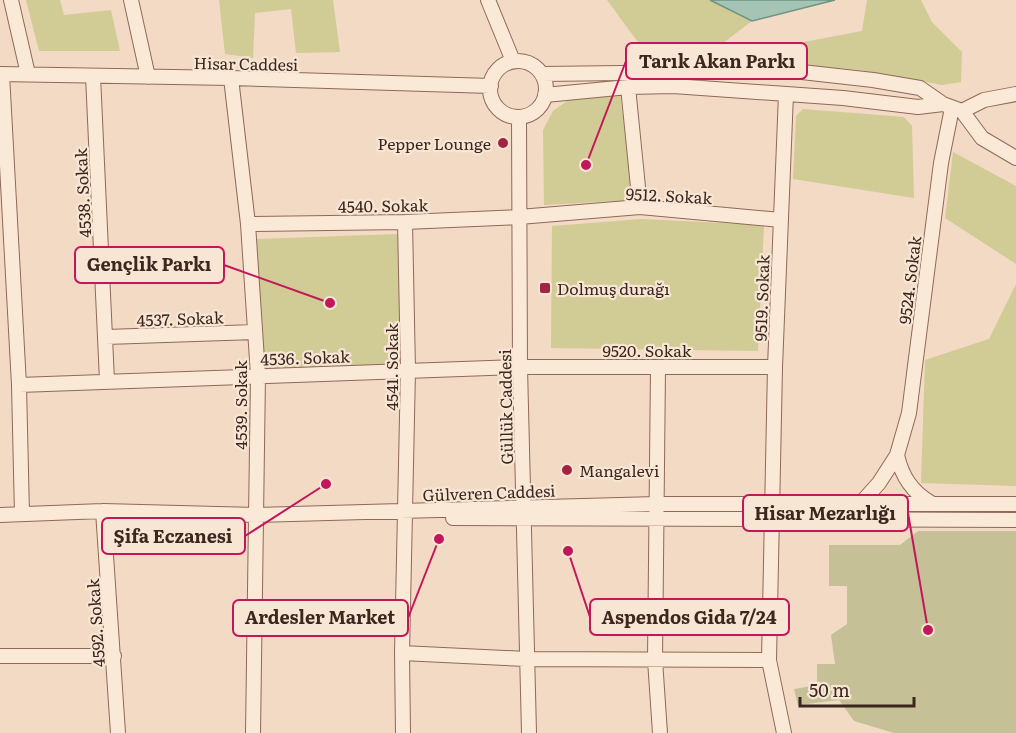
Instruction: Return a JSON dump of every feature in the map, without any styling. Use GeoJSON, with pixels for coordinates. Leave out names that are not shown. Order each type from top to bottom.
{"type":"FeatureCollection","features":[{"type":"Feature","properties":{"kind":"street"},"geometry":{"type":"LineString","coordinates":[[10,0],[28,74]]}},
{"type":"Feature","properties":{"kind":"street"},"geometry":{"type":"LineString","coordinates":[[131,0],[148,77]]}},
{"type":"Feature","properties":{"kind":"street"},"geometry":{"type":"LineString","coordinates":[[488,0],[513,61]]}},
{"type":"Feature","properties":{"kind":"street"},"geometry":{"type":"LineString","coordinates":[[513,61],[531,64],[542,74],[545,81],[545,95],[538,108],[532,113],[519,117],[505,113],[499,109],[491,97],[490,86],[494,75],[498,69],[513,61]]}},
{"type":"Feature","properties":{"kind":"street"},"geometry":{"type":"LineString","coordinates":[[542,74],[793,71],[920,88],[952,108],[982,138],[1016,159]]}},
{"type":"Feature","properties":{"kind":"street"},"geometry":{"type":"LineString","coordinates":[[1,74],[6,259],[19,385],[22,514]]}},
{"type":"Feature","properties":{"kind":"street","name":"Hisar Caddesi"},"geometry":{"type":"LineString","coordinates":[[1,74],[490,86]]}},
{"type":"Feature","properties":{"kind":"street","name":"4538. Sokak"},"geometry":{"type":"LineString","coordinates":[[93,76],[107,381]]}},
{"type":"Feature","properties":{"kind":"street","name":"4539. Sokak"},"geometry":{"type":"LineString","coordinates":[[231,78],[248,224],[258,375],[253,733]]}},
{"type":"Feature","properties":{"kind":"street"},"geometry":{"type":"LineString","coordinates":[[545,95],[628,87],[673,86],[952,108],[1016,94]]}},
{"type":"Feature","properties":{"kind":"street"},"geometry":{"type":"LineString","coordinates":[[628,87],[640,207]]}},
{"type":"Feature","properties":{"kind":"street","name":"9519. Sokak"},"geometry":{"type":"LineString","coordinates":[[784,733],[769,660],[775,367],[786,94]]}},
{"type":"Feature","properties":{"kind":"street","name":"9524. Sokak"},"geometry":{"type":"LineString","coordinates":[[861,504],[897,456],[909,413],[941,163],[952,108]]}},
{"type":"Feature","properties":{"kind":"street","name":"Güllük Caddesi"},"geometry":{"type":"LineString","coordinates":[[519,117],[520,367],[529,733]]}},
{"type":"Feature","properties":{"kind":"street","name":"9512. Sokak"},"geometry":{"type":"LineString","coordinates":[[519,217],[640,207],[782,220]]}},
{"type":"Feature","properties":{"kind":"street","name":"4540. Sokak"},"geometry":{"type":"LineString","coordinates":[[248,224],[405,222],[519,217]]}},
{"type":"Feature","properties":{"kind":"street","name":"4541. Sokak"},"geometry":{"type":"LineString","coordinates":[[403,733],[402,653],[408,370],[405,222]]}},
{"type":"Feature","properties":{"kind":"street","name":"4537. Sokak"},"geometry":{"type":"LineString","coordinates":[[106,337],[255,332]]}},
{"type":"Feature","properties":{"kind":"street","name":"9520. Sokak"},"geometry":{"type":"LineString","coordinates":[[520,367],[775,367]]}},
{"type":"Feature","properties":{"kind":"street","name":"4536. Sokak"},"geometry":{"type":"LineString","coordinates":[[19,385],[520,367]]}},
{"type":"Feature","properties":{"kind":"street"},"geometry":{"type":"LineString","coordinates":[[658,367],[655,660],[660,733]]}},
{"type":"Feature","properties":{"kind":"street"},"geometry":{"type":"LineString","coordinates":[[897,456],[901,470],[910,486],[931,503]]}},
{"type":"Feature","properties":{"kind":"street","name":"Gülveren Caddesi"},"geometry":{"type":"LineString","coordinates":[[0,515],[103,511],[256,515],[523,513],[657,504],[1016,504]]}},
{"type":"Feature","properties":{"kind":"street","name":"4592. Sokak"},"geometry":{"type":"LineString","coordinates":[[103,511],[114,656],[123,732]]}},
{"type":"Feature","properties":{"kind":"street","name":"Gülveren Caddesi"},"geometry":{"type":"LineString","coordinates":[[523,513],[657,520],[1016,520]]}},
{"type":"Feature","properties":{"kind":"street"},"geometry":{"type":"LineString","coordinates":[[402,653],[526,659],[769,660]]}},
{"type":"Feature","properties":{"kind":"street"},"geometry":{"type":"LineString","coordinates":[[0,656],[114,656]]}},
{"type":"Feature","properties":{"kind":"shaded area"},"geometry":{"type":"Polygon","coordinates":[[[26,0],[60,0],[64,15],[111,10],[120,51],[39,51],[26,0]]]}},
{"type":"Feature","properties":{"kind":"shaded area"},"geometry":{"type":"Polygon","coordinates":[[[219,0],[333,0],[340,52],[296,53],[291,9],[255,13],[253,58],[225,54],[219,0]]]}},
{"type":"Feature","properties":{"kind":"shaded area"},"geometry":{"type":"Polygon","coordinates":[[[607,0],[710,0],[752,21],[698,62],[659,59],[646,53],[607,0]]]}},
{"type":"Feature","properties":{"kind":"shaded area"},"geometry":{"type":"Polygon","coordinates":[[[710,0],[835,0],[752,21],[710,0]]]}},
{"type":"Feature","properties":{"kind":"shaded area"},"geometry":{"type":"Polygon","coordinates":[[[867,0],[921,0],[932,22],[962,52],[961,82],[942,85],[860,70],[777,63],[734,67],[744,53],[862,31],[867,0]]]}},
{"type":"Feature","properties":{"kind":"shaded area"},"geometry":{"type":"Polygon","coordinates":[[[620,94],[634,200],[544,205],[543,130],[553,111],[571,98],[620,94]]]}},
{"type":"Feature","properties":{"kind":"shaded area"},"geometry":{"type":"Polygon","coordinates":[[[803,109],[904,117],[912,126],[914,198],[793,179],[796,116],[803,109]]]}},
{"type":"Feature","properties":{"kind":"shaded area"},"geometry":{"type":"Polygon","coordinates":[[[953,152],[1016,186],[1016,264],[945,218],[953,152]]]}},
{"type":"Feature","properties":{"kind":"shaded area"},"geometry":{"type":"Polygon","coordinates":[[[641,219],[764,225],[758,351],[551,348],[552,226],[641,219]]]}},
{"type":"Feature","properties":{"kind":"shaded area"},"geometry":{"type":"Polygon","coordinates":[[[399,234],[403,367],[260,371],[256,239],[399,234]]]}},
{"type":"Feature","properties":{"kind":"shaded area"},"geometry":{"type":"Polygon","coordinates":[[[1016,284],[1016,486],[921,483],[925,360],[989,339],[1016,284]]]}},
{"type":"Feature","properties":{"kind":"shaded area"},"geometry":{"type":"Polygon","coordinates":[[[918,531],[1016,531],[1016,733],[894,733],[854,721],[839,700],[798,705],[794,689],[817,685],[817,664],[835,664],[831,635],[847,624],[847,586],[829,586],[829,545],[900,545],[918,531]]]}},
{"type":"Feature","properties":{"kind":"place","name":"Pepper Lounge"},"geometry":{"type":"Point","coordinates":[503,143]}},
{"type":"Feature","properties":{"kind":"place","name":"Tarık Akan Parkı"},"geometry":{"type":"Point","coordinates":[586,165]}},
{"type":"Feature","properties":{"kind":"place","name":"Dolmuş durağı"},"geometry":{"type":"Point","coordinates":[545,288]}},
{"type":"Feature","properties":{"kind":"place","name":"Gençlik Parkı"},"geometry":{"type":"Point","coordinates":[330,303]}},
{"type":"Feature","properties":{"kind":"place","name":"Mangalevi"},"geometry":{"type":"Point","coordinates":[567,470]}},
{"type":"Feature","properties":{"kind":"place","name":"Şifa Eczanesi"},"geometry":{"type":"Point","coordinates":[326,484]}},
{"type":"Feature","properties":{"kind":"place","name":"Ardesler Market"},"geometry":{"type":"Point","coordinates":[439,539]}},
{"type":"Feature","properties":{"kind":"place","name":"Aspendos Gida 7/24"},"geometry":{"type":"Point","coordinates":[568,551]}},
{"type":"Feature","properties":{"kind":"place","name":"Hisar Mezarlığı"},"geometry":{"type":"Point","coordinates":[928,630]}}]}
